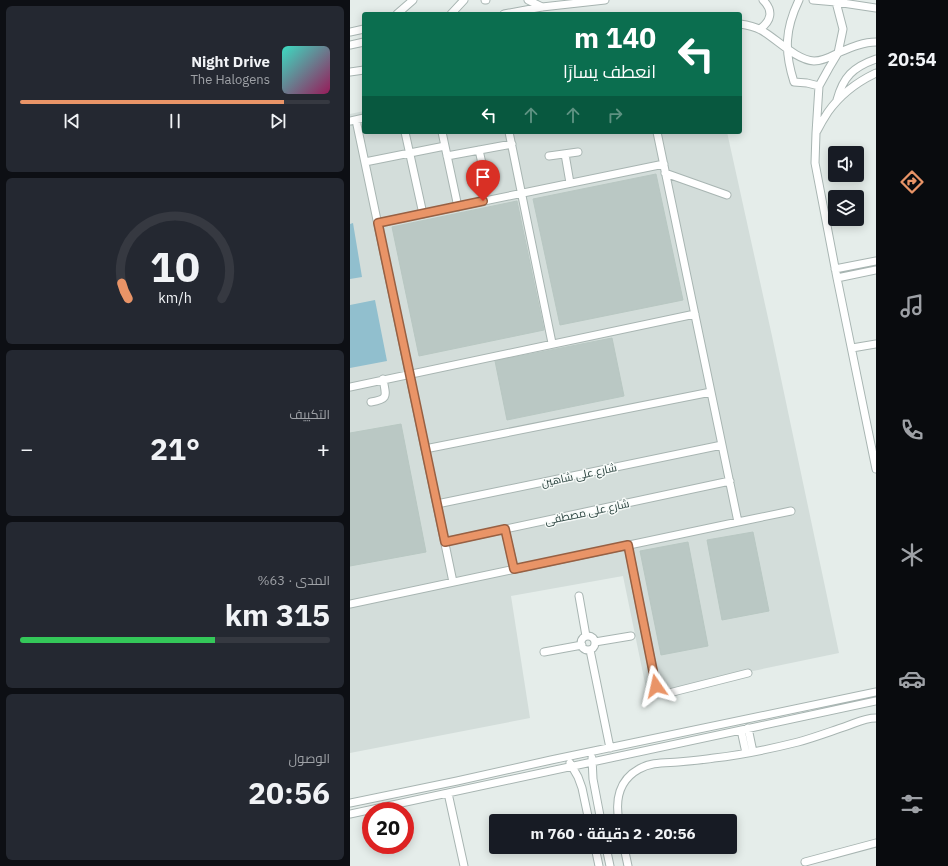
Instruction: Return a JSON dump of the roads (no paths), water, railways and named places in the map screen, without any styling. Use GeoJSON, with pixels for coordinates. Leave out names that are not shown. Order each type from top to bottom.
{"type":"FeatureCollection","features":[{"type":"Feature","properties":{"kind":"street"},"geometry":{"type":"LineString","coordinates":[[399,12],[413,0]]}},
{"type":"Feature","properties":{"kind":"street"},"geometry":{"type":"LineString","coordinates":[[453,12],[464,0]]}},
{"type":"Feature","properties":{"kind":"street"},"geometry":{"type":"LineString","coordinates":[[528,0],[542,7]]}},
{"type":"Feature","properties":{"kind":"street"},"geometry":{"type":"LineString","coordinates":[[515,12],[542,7],[605,0]]}},
{"type":"Feature","properties":{"kind":"street"},"geometry":{"type":"LineString","coordinates":[[760,29],[766,25],[770,19],[768,4],[763,0]]}},
{"type":"Feature","properties":{"kind":"street"},"geometry":{"type":"LineString","coordinates":[[799,0],[793,12],[790,24],[787,49],[790,70],[794,82],[819,86]]}},
{"type":"Feature","properties":{"kind":"street"},"geometry":{"type":"LineString","coordinates":[[813,0],[876,8]]}},
{"type":"Feature","properties":{"kind":"street"},"geometry":{"type":"LineString","coordinates":[[836,2],[842,29],[838,53],[819,86],[815,163],[876,469]]}},
{"type":"Feature","properties":{"kind":"street"},"geometry":{"type":"LineString","coordinates":[[742,24],[760,29],[787,49],[804,58],[816,61],[832,57],[860,44],[876,42]]}},
{"type":"Feature","properties":{"kind":"street"},"geometry":{"type":"LineString","coordinates":[[350,32],[362,29]]}},
{"type":"Feature","properties":{"kind":"street"},"geometry":{"type":"LineString","coordinates":[[350,45],[362,42]]}},
{"type":"Feature","properties":{"kind":"street"},"geometry":{"type":"LineString","coordinates":[[836,103],[840,90],[850,73],[864,63],[876,59]]}},
{"type":"Feature","properties":{"kind":"street"},"geometry":{"type":"LineString","coordinates":[[350,72],[362,70]]}},
{"type":"Feature","properties":{"kind":"street"},"geometry":{"type":"LineString","coordinates":[[816,133],[828,112],[844,94],[864,79],[876,73]]}},
{"type":"Feature","properties":{"kind":"street"},"geometry":{"type":"LineString","coordinates":[[353,120],[365,162],[453,582]]}},
{"type":"Feature","properties":{"kind":"street"},"geometry":{"type":"LineString","coordinates":[[405,134],[423,214]]}},
{"type":"Feature","properties":{"kind":"street"},"geometry":{"type":"LineString","coordinates":[[442,134],[458,206]]}},
{"type":"Feature","properties":{"kind":"street"},"geometry":{"type":"LineString","coordinates":[[510,134],[552,343]]}},
{"type":"Feature","properties":{"kind":"street"},"geometry":{"type":"LineString","coordinates":[[657,134],[738,522]]}},
{"type":"Feature","properties":{"kind":"street"},"geometry":{"type":"LineString","coordinates":[[447,156],[512,144]]}},
{"type":"Feature","properties":{"kind":"street"},"geometry":{"type":"LineString","coordinates":[[365,162],[445,146]]}},
{"type":"Feature","properties":{"kind":"street"},"geometry":{"type":"LineString","coordinates":[[479,150],[485,176]]}},
{"type":"Feature","properties":{"kind":"street"},"geometry":{"type":"LineString","coordinates":[[549,156],[578,152]]}},
{"type":"Feature","properties":{"kind":"street"},"geometry":{"type":"LineString","coordinates":[[565,154],[570,183]]}},
{"type":"Feature","properties":{"kind":"street"},"geometry":{"type":"LineString","coordinates":[[378,223],[664,164]]}},
{"type":"Feature","properties":{"kind":"street"},"geometry":{"type":"LineString","coordinates":[[666,173],[727,195]]}},
{"type":"Feature","properties":{"kind":"street"},"geometry":{"type":"LineString","coordinates":[[835,269],[876,261]]}},
{"type":"Feature","properties":{"kind":"street"},"geometry":{"type":"LineString","coordinates":[[837,278],[876,270]]}},
{"type":"Feature","properties":{"kind":"street"},"geometry":{"type":"LineString","coordinates":[[350,387],[410,373],[695,314]]}},
{"type":"Feature","properties":{"kind":"street"},"geometry":{"type":"LineString","coordinates":[[852,348],[876,344]]}},
{"type":"Feature","properties":{"kind":"street"},"geometry":{"type":"LineString","coordinates":[[371,402],[380,401],[385,397],[386,393],[383,379]]}},
{"type":"Feature","properties":{"kind":"street"},"geometry":{"type":"LineString","coordinates":[[425,449],[711,392]]}},
{"type":"Feature","properties":{"kind":"street","name":"شارع على شاهين"},"geometry":{"type":"LineString","coordinates":[[437,504],[722,445]]}},
{"type":"Feature","properties":{"kind":"street","name":"شارع على مصطفى"},"geometry":{"type":"LineString","coordinates":[[445,542],[730,481]]}},
{"type":"Feature","properties":{"kind":"street"},"geometry":{"type":"LineString","coordinates":[[350,604],[791,511]]}},
{"type":"Feature","properties":{"kind":"street"},"geometry":{"type":"LineString","coordinates":[[505,529],[514,569]]}},
{"type":"Feature","properties":{"kind":"street"},"geometry":{"type":"LineString","coordinates":[[628,545],[656,686],[659,689],[669,693],[748,673]]}},
{"type":"Feature","properties":{"kind":"street"},"geometry":{"type":"LineString","coordinates":[[579,596],[586,636],[583,638],[582,645]]}},
{"type":"Feature","properties":{"kind":"street"},"geometry":{"type":"LineString","coordinates":[[586,636],[591,636],[595,642]]}},
{"type":"Feature","properties":{"kind":"street"},"geometry":{"type":"LineString","coordinates":[[595,642],[631,636]]}},
{"type":"Feature","properties":{"kind":"street"},"geometry":{"type":"LineString","coordinates":[[590,650],[594,646],[595,642]]}},
{"type":"Feature","properties":{"kind":"street"},"geometry":{"type":"LineString","coordinates":[[582,645],[585,649],[590,650]]}},
{"type":"Feature","properties":{"kind":"street"},"geometry":{"type":"LineString","coordinates":[[544,652],[582,645]]}},
{"type":"Feature","properties":{"kind":"street"},"geometry":{"type":"LineString","coordinates":[[590,650],[610,758]]}},
{"type":"Feature","properties":{"kind":"street"},"geometry":{"type":"LineString","coordinates":[[350,804],[876,692]]}},
{"type":"Feature","properties":{"kind":"street"},"geometry":{"type":"LineString","coordinates":[[350,814],[876,701]]}},
{"type":"Feature","properties":{"kind":"street"},"geometry":{"type":"LineString","coordinates":[[618,814],[617,798],[622,786],[629,776],[639,768],[651,764],[749,753],[799,741],[845,727],[868,718],[876,718]]}},
{"type":"Feature","properties":{"kind":"street"},"geometry":{"type":"LineString","coordinates":[[745,729],[749,753]]}},
{"type":"Feature","properties":{"kind":"street"},"geometry":{"type":"LineString","coordinates":[[592,752],[592,773],[600,814]]}},
{"type":"Feature","properties":{"kind":"street"},"geometry":{"type":"LineString","coordinates":[[567,757],[578,776],[588,814]]}},
{"type":"Feature","properties":{"kind":"street"},"geometry":{"type":"LineString","coordinates":[[551,760],[553,770]]}},
{"type":"Feature","properties":{"kind":"street"},"geometry":{"type":"LineString","coordinates":[[457,781],[458,791]]}},
{"type":"Feature","properties":{"kind":"street"},"geometry":{"type":"LineString","coordinates":[[582,788],[594,786]]}},
{"type":"Feature","properties":{"kind":"street"},"geometry":{"type":"LineString","coordinates":[[448,793],[464,866]]}},
{"type":"Feature","properties":{"kind":"street"},"geometry":{"type":"LineString","coordinates":[[805,862],[876,843]]}},
{"type":"Feature","properties":{"kind":"street"},"geometry":{"type":"LineString","coordinates":[[596,854],[599,866]]}},
{"type":"Feature","properties":{"kind":"street"},"geometry":{"type":"LineString","coordinates":[[607,854],[610,866]]}},
{"type":"Feature","properties":{"kind":"street"},"geometry":{"type":"LineString","coordinates":[[625,854],[628,866]]}},
{"type":"Feature","properties":{"kind":"water"},"geometry":{"type":"Polygon","coordinates":[[[353,223],[362,277],[350,279],[350,224],[353,223]]]}},
{"type":"Feature","properties":{"kind":"water"},"geometry":{"type":"Polygon","coordinates":[[[375,300],[387,361],[350,368],[350,305],[375,300]]]}}]}
